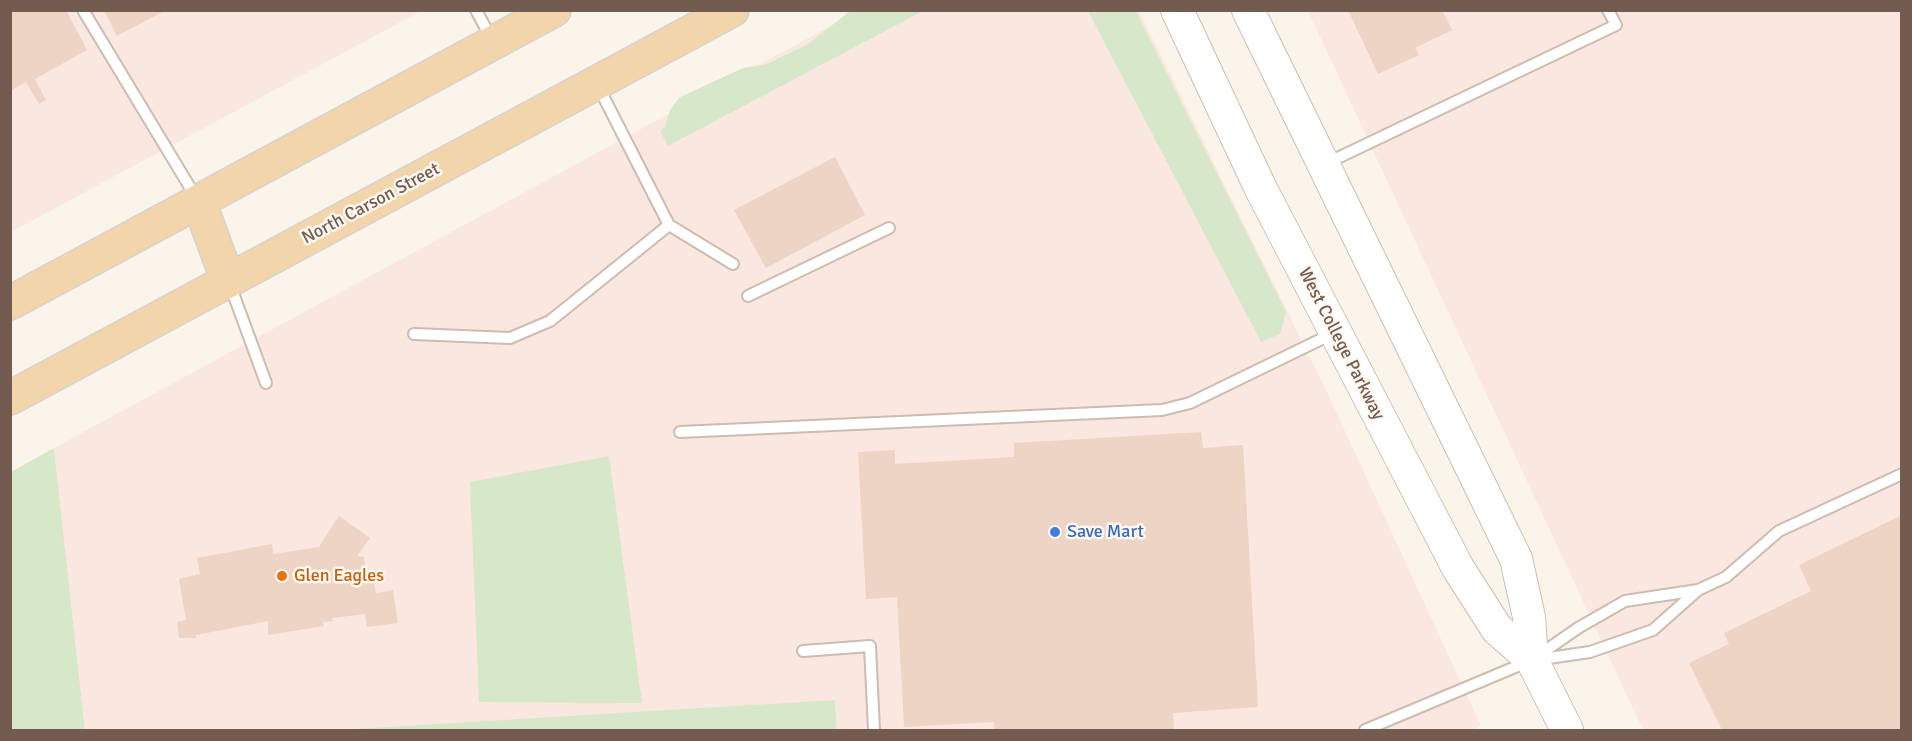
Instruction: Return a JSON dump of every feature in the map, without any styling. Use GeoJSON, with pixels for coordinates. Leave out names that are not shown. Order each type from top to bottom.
{"type":"FeatureCollection","features":[{"type":"Feature","properties":{"kind":"main road"},"geometry":{"type":"LineString","coordinates":[[10,303],[554,10]]}},
{"type":"Feature","properties":{"kind":"main road","name":"North Carson Street"},"geometry":{"type":"LineString","coordinates":[[10,398],[732,10]]}},
{"type":"Feature","properties":{"kind":"main road"},"geometry":{"type":"LineString","coordinates":[[199,202],[228,281]]}},
{"type":"Feature","properties":{"kind":"street","name":"West College Parkway"},"geometry":{"type":"LineString","coordinates":[[1177,10],[1260,187],[1458,568],[1497,629],[1532,660],[1567,730]]}},
{"type":"Feature","properties":{"kind":"street","name":"West College Parkway"},"geometry":{"type":"LineString","coordinates":[[1248,10],[1516,559],[1529,617],[1532,660]]}},
{"type":"Feature","properties":{"kind":"lane"},"geometry":{"type":"LineString","coordinates":[[82,10],[199,202]]}},
{"type":"Feature","properties":{"kind":"lane"},"geometry":{"type":"LineString","coordinates":[[476,10],[494,43]]}},
{"type":"Feature","properties":{"kind":"lane"},"geometry":{"type":"LineString","coordinates":[[1323,165],[1616,25],[1608,10]]}},
{"type":"Feature","properties":{"kind":"lane"},"geometry":{"type":"LineString","coordinates":[[596,83],[669,225],[733,264]]}},
{"type":"Feature","properties":{"kind":"lane"},"geometry":{"type":"LineString","coordinates":[[414,334],[510,338],[550,321],[616,265],[669,225]]}},
{"type":"Feature","properties":{"kind":"lane"},"geometry":{"type":"LineString","coordinates":[[748,296],[889,228]]}},
{"type":"Feature","properties":{"kind":"lane"},"geometry":{"type":"LineString","coordinates":[[228,281],[266,383]]}},
{"type":"Feature","properties":{"kind":"lane"},"geometry":{"type":"LineString","coordinates":[[680,432],[1162,410],[1190,403],[1335,332]]}},
{"type":"Feature","properties":{"kind":"lane"},"geometry":{"type":"LineString","coordinates":[[1365,730],[1532,660],[1578,628],[1625,601],[1698,590],[1726,578],[1779,531],[1902,474]]}},
{"type":"Feature","properties":{"kind":"lane"},"geometry":{"type":"LineString","coordinates":[[1532,660],[1590,652],[1653,630],[1698,590]]}},
{"type":"Feature","properties":{"kind":"lane"},"geometry":{"type":"LineString","coordinates":[[804,651],[870,646],[874,730]]}},
{"type":"Feature","properties":{"kind":"shaded area"},"geometry":{"type":"Polygon","coordinates":[[[11,11],[421,11],[11,232],[11,11]]]}},
{"type":"Feature","properties":{"kind":"shaded area"},"geometry":{"type":"Polygon","coordinates":[[[858,11],[1139,11],[1326,390],[1481,726],[1471,730],[837,730],[835,700],[337,730],[85,730],[54,448],[858,11]]]}},
{"type":"Feature","properties":{"kind":"shaded area"},"geometry":{"type":"Polygon","coordinates":[[[1308,11],[1901,11],[1901,730],[1643,730],[1308,11]]]}},
{"type":"Feature","properties":{"kind":"green space"},"geometry":{"type":"Polygon","coordinates":[[[850,11],[923,11],[668,146],[660,131],[665,127],[670,110],[680,97],[743,68],[767,64],[808,44],[850,11]]]}},
{"type":"Feature","properties":{"kind":"green space"},"geometry":{"type":"Polygon","coordinates":[[[1088,11],[1136,11],[1286,312],[1280,334],[1261,342],[1088,11]]]}},
{"type":"Feature","properties":{"kind":"green space"},"geometry":{"type":"Polygon","coordinates":[[[54,448],[85,730],[11,730],[11,472],[54,448]]]}},
{"type":"Feature","properties":{"kind":"green space"},"geometry":{"type":"Polygon","coordinates":[[[609,456],[642,703],[479,702],[470,482],[609,456]]]}},
{"type":"Feature","properties":{"kind":"green space"},"geometry":{"type":"Polygon","coordinates":[[[835,700],[837,730],[337,730],[650,711],[835,700]]]}},
{"type":"Feature","properties":{"kind":"building"},"geometry":{"type":"Polygon","coordinates":[[[10,10],[66,10],[87,50],[35,79],[46,100],[39,104],[26,82],[10,91],[10,10]]]}},
{"type":"Feature","properties":{"kind":"building"},"geometry":{"type":"Polygon","coordinates":[[[104,10],[166,10],[117,36],[104,10]]]}},
{"type":"Feature","properties":{"kind":"building"},"geometry":{"type":"Polygon","coordinates":[[[1348,10],[1442,10],[1452,30],[1415,48],[1419,55],[1378,74],[1348,10]]]}},
{"type":"Feature","properties":{"kind":"building"},"geometry":{"type":"Polygon","coordinates":[[[835,157],[865,215],[766,268],[734,210],[835,157]]]}},
{"type":"Feature","properties":{"kind":"building","name":"Save Mart"},"geometry":{"type":"Polygon","coordinates":[[[1201,432],[1203,448],[1243,445],[1258,707],[1173,713],[1174,730],[994,730],[994,722],[904,727],[897,597],[866,599],[858,452],[895,450],[895,464],[1014,457],[1014,443],[1201,432]]]}},
{"type":"Feature","properties":{"kind":"building"},"geometry":{"type":"Polygon","coordinates":[[[1902,515],[1902,730],[1722,730],[1689,663],[1729,644],[1724,633],[1811,591],[1799,565],[1902,515]]]}},
{"type":"Feature","properties":{"kind":"building","name":"Glen Eagles"},"geometry":{"type":"Polygon","coordinates":[[[339,516],[370,538],[357,556],[364,557],[366,570],[373,574],[376,593],[393,590],[398,623],[367,627],[365,614],[332,618],[333,621],[323,622],[324,626],[268,635],[268,621],[196,635],[196,638],[179,638],[177,622],[186,620],[179,579],[200,574],[197,558],[272,544],[273,554],[319,547],[339,516]]]}},
{"type":"Feature","properties":{"kind":"place","name":"Save Mart"},"geometry":{"type":"Point","coordinates":[1055,532]}},
{"type":"Feature","properties":{"kind":"place","name":"Glen Eagles"},"geometry":{"type":"Point","coordinates":[282,576]}}]}
